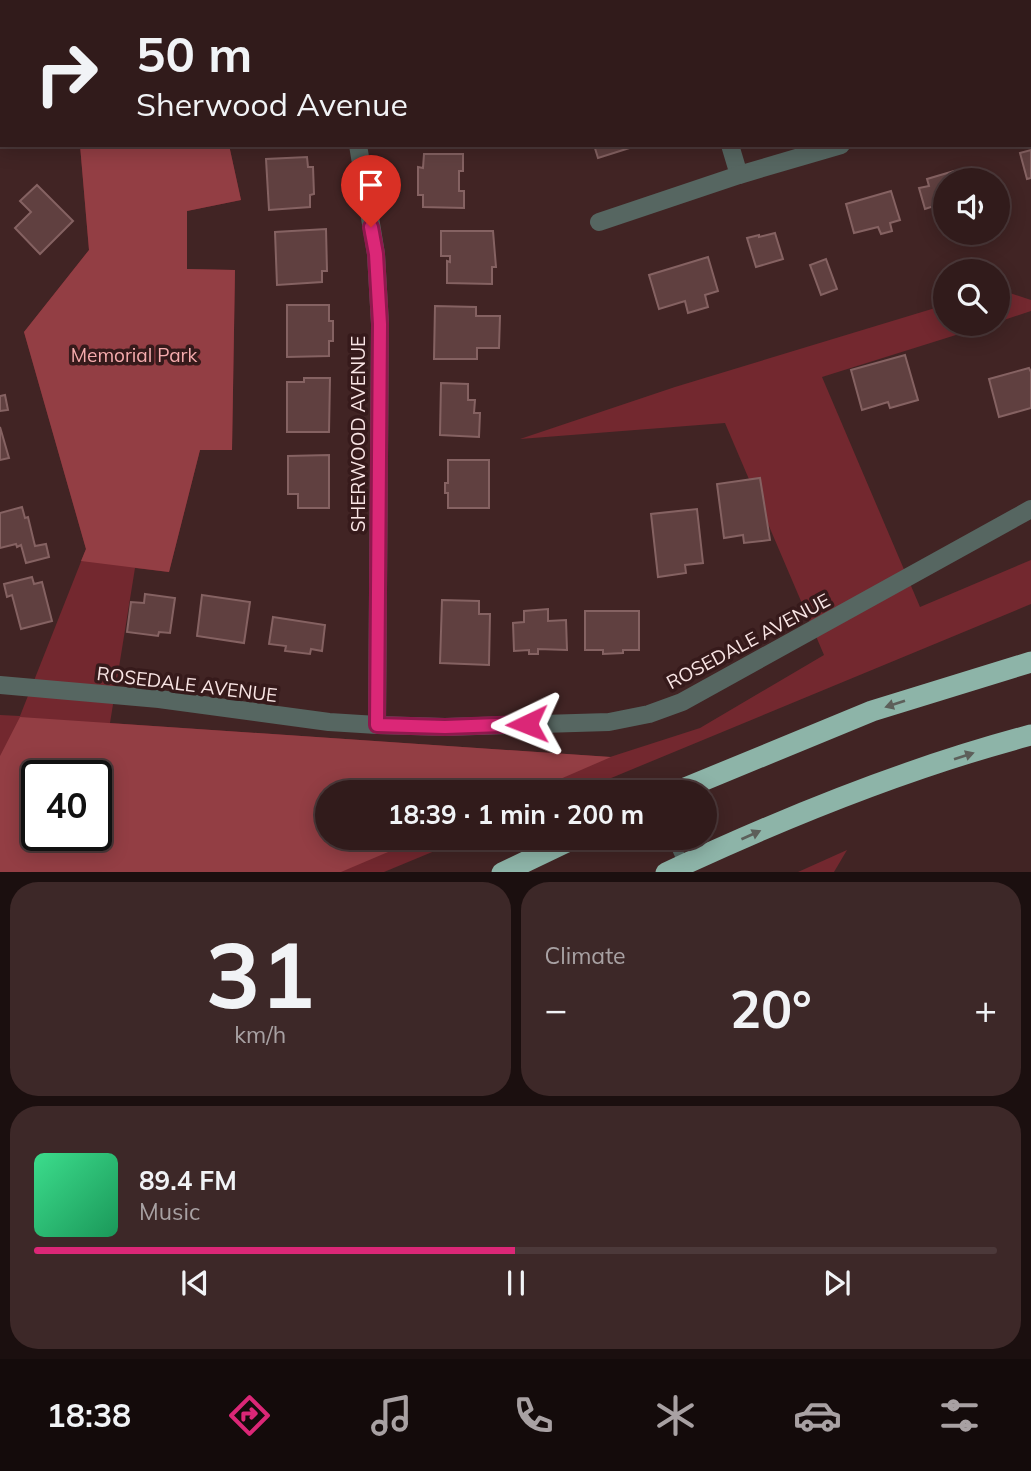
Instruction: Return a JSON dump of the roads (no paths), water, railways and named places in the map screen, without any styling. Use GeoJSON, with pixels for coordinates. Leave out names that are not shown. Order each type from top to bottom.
{"type":"FeatureCollection","features":[{"type":"Feature","properties":{"kind":"highway"},"geometry":{"type":"LineString","coordinates":[[705,780],[872,711],[1031,662]]}},
{"type":"Feature","properties":{"kind":"highway"},"geometry":{"type":"LineString","coordinates":[[679,870],[783,821],[891,779],[1031,735]]}},
{"type":"Feature","properties":{"kind":"highway"},"geometry":{"type":"LineString","coordinates":[[504,872],[550,850]]}},
{"type":"Feature","properties":{"kind":"street","name":"SHERWOOD AVENUE"},"geometry":{"type":"LineString","coordinates":[[358,147],[376,254],[380,324],[377,725]]}},
{"type":"Feature","properties":{"kind":"street"},"geometry":{"type":"LineString","coordinates":[[731,147],[739,175]]}},
{"type":"Feature","properties":{"kind":"street"},"geometry":{"type":"LineString","coordinates":[[599,222],[739,175],[834,147]]}},
{"type":"Feature","properties":{"kind":"street","name":"ROSEDALE AVENUE"},"geometry":{"type":"LineString","coordinates":[[0,685],[159,699],[329,722],[377,725],[445,727],[609,722],[649,714],[682,702],[1031,509]]}},
{"type":"Feature","properties":{"kind":"lane"},"geometry":{"type":"LineString","coordinates":[[675,850],[679,870]]}},
{"type":"Feature","properties":{"kind":"park label","name":"Memorial Park"},"geometry":{"type":"Point","coordinates":[134,355]}}]}
